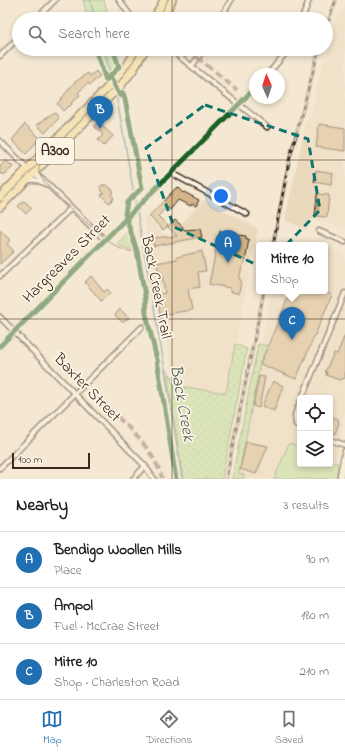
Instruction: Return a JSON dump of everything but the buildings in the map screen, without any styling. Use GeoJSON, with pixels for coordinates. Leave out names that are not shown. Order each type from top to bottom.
{"type":"FeatureCollection","features":[{"type":"Feature","properties":{"kind":"highway"},"geometry":{"type":"LineString","coordinates":[[158,12],[164,0]]}},
{"type":"Feature","properties":{"kind":"highway"},"geometry":{"type":"LineString","coordinates":[[166,12],[172,0]]}},
{"type":"Feature","properties":{"kind":"highway","name":"A300"},"geometry":{"type":"LineString","coordinates":[[0,207],[24,183],[31,171],[117,78],[132,56]]}},
{"type":"Feature","properties":{"kind":"highway","name":"A300"},"geometry":{"type":"LineString","coordinates":[[0,197],[31,171],[120,86],[133,70],[141,56]]}},
{"type":"Feature","properties":{"kind":"street"},"geometry":{"type":"LineString","coordinates":[[43,12],[55,0]]}},
{"type":"Feature","properties":{"kind":"street"},"geometry":{"type":"LineString","coordinates":[[119,0],[128,12]]}},
{"type":"Feature","properties":{"kind":"street"},"geometry":{"type":"LineString","coordinates":[[224,12],[231,0]]}},
{"type":"Feature","properties":{"kind":"street"},"geometry":{"type":"LineString","coordinates":[[305,12],[309,0]]}},
{"type":"Feature","properties":{"kind":"street"},"geometry":{"type":"LineString","coordinates":[[0,56],[12,44]]}},
{"type":"Feature","properties":{"kind":"street"},"geometry":{"type":"LineString","coordinates":[[179,56],[267,127]]}},
{"type":"Feature","properties":{"kind":"street"},"geometry":{"type":"LineString","coordinates":[[192,66],[199,56]]}},
{"type":"Feature","properties":{"kind":"street"},"geometry":{"type":"LineString","coordinates":[[273,68],[283,56]]}},
{"type":"Feature","properties":{"kind":"street","name":"Hargreaves Street"},"geometry":{"type":"LineString","coordinates":[[0,346],[104,239],[249,94]]}},
{"type":"Feature","properties":{"kind":"street"},"geometry":{"type":"LineString","coordinates":[[0,141],[104,239]]}},
{"type":"Feature","properties":{"kind":"street"},"geometry":{"type":"LineString","coordinates":[[171,172],[247,214]]}},
{"type":"Feature","properties":{"kind":"street"},"geometry":{"type":"LineString","coordinates":[[24,183],[34,180],[48,186]]}},
{"type":"Feature","properties":{"kind":"street"},"geometry":{"type":"LineString","coordinates":[[0,276],[71,208]]}},
{"type":"Feature","properties":{"kind":"street"},"geometry":{"type":"LineString","coordinates":[[319,231],[345,242]]}},
{"type":"Feature","properties":{"kind":"street"},"geometry":{"type":"LineString","coordinates":[[303,395],[345,293]]}},
{"type":"Feature","properties":{"kind":"street","name":"Baxter Street"},"geometry":{"type":"LineString","coordinates":[[0,317],[75,392],[145,466],[154,479]]}},
{"type":"Feature","properties":{"kind":"street"},"geometry":{"type":"LineString","coordinates":[[0,468],[142,327]]}},
{"type":"Feature","properties":{"kind":"street"},"geometry":{"type":"LineString","coordinates":[[297,410],[295,415],[297,422]]}},
{"type":"Feature","properties":{"kind":"street"},"geometry":{"type":"LineString","coordinates":[[333,441],[345,446]]}},
{"type":"Feature","properties":{"kind":"street"},"geometry":{"type":"LineString","coordinates":[[340,479],[345,452]]}},
{"type":"Feature","properties":{"kind":"street"},"geometry":{"type":"LineString","coordinates":[[133,479],[145,466]]}},
{"type":"Feature","properties":{"kind":"highlighted area"},"geometry":{"type":"Polygon","coordinates":[[[205,105],[308,139],[320,210],[264,268],[174,227],[146,148],[205,105]]]}},
{"type":"Feature","properties":{"kind":"shaded area"},"geometry":{"type":"Polygon","coordinates":[[[345,6],[345,230],[326,222],[309,219],[307,230],[285,220],[306,122],[311,118],[319,79],[326,56],[333,56],[333,30],[339,12],[342,14],[345,6]]]}},
{"type":"Feature","properties":{"kind":"shaded area"},"geometry":{"type":"Polygon","coordinates":[[[204,200],[258,229],[226,393],[185,387],[172,369],[164,319],[161,319],[144,217],[149,217],[150,220],[165,235],[171,235],[204,200]]]}},
{"type":"Feature","properties":{"kind":"shaded area"},"geometry":{"type":"Polygon","coordinates":[[[328,248],[345,255],[345,411],[336,463],[333,462],[333,395],[297,395],[297,446],[289,443],[274,479],[243,479],[244,475],[239,474],[260,364],[268,346],[262,344],[271,294],[328,294],[328,248]]]}},
{"type":"Feature","properties":{"kind":"green space"},"geometry":{"type":"Polygon","coordinates":[[[83,0],[104,0],[107,12],[86,12],[83,0]]]}},
{"type":"Feature","properties":{"kind":"green space"},"geometry":{"type":"Polygon","coordinates":[[[99,56],[119,56],[121,62],[106,78],[99,56]]]}},
{"type":"Feature","properties":{"kind":"green space"},"geometry":{"type":"Polygon","coordinates":[[[130,230],[134,248],[125,248],[117,244],[130,230]]]}},
{"type":"Feature","properties":{"kind":"green space"},"geometry":{"type":"Polygon","coordinates":[[[235,344],[247,349],[222,479],[183,479],[167,374],[174,385],[179,389],[185,389],[185,387],[226,393],[235,344]]]}},
{"type":"Feature","properties":{"kind":"green space"},"geometry":{"type":"Polygon","coordinates":[[[258,344],[268,346],[260,364],[239,474],[244,475],[243,479],[232,479],[258,344]]]}},
{"type":"Feature","properties":{"kind":"green space"},"geometry":{"type":"Polygon","coordinates":[[[289,443],[297,446],[297,467],[333,467],[333,462],[338,464],[336,479],[274,479],[289,443]]]}},
{"type":"Feature","properties":{"kind":"waterway","name":"Back Creek"},"geometry":{"type":"LineString","coordinates":[[90,0],[93,12]]}},
{"type":"Feature","properties":{"kind":"waterway","name":"Back Creek"},"geometry":{"type":"LineString","coordinates":[[106,56],[112,79]]}},
{"type":"Feature","properties":{"kind":"waterway","name":"Back Creek"},"geometry":{"type":"LineString","coordinates":[[116,93],[165,370],[182,479]]}},
{"type":"Feature","properties":{"kind":"waterway"},"geometry":{"type":"LineString","coordinates":[[166,370],[179,386],[183,388]]}},
{"type":"Feature","properties":{"kind":"tram line"},"geometry":{"type":"LineString","coordinates":[[162,12],[168,0]]}},
{"type":"Feature","properties":{"kind":"tram line"},"geometry":{"type":"LineString","coordinates":[[0,203],[118,83],[136,56]]}},
{"type":"Feature","properties":{"kind":"tram line"},"geometry":{"type":"LineString","coordinates":[[42,160],[39,168],[40,175],[44,182],[64,202],[119,248],[134,251]]}},
{"type":"Feature","properties":{"kind":"railway"},"geometry":{"type":"LineString","coordinates":[[332,12],[336,0]]}},
{"type":"Feature","properties":{"kind":"railway"},"geometry":{"type":"LineString","coordinates":[[274,242],[289,161],[317,56]]}},
{"type":"Feature","properties":{"kind":"railway"},"geometry":{"type":"LineString","coordinates":[[226,479],[263,294]]}},
{"type":"Feature","properties":{"kind":"marked path"},"geometry":{"type":"LineString","coordinates":[[196,56],[237,90]]}},
{"type":"Feature","properties":{"kind":"marked path"},"geometry":{"type":"LineString","coordinates":[[91,392],[142,442],[157,465],[162,478]]}},
{"type":"Feature","properties":{"kind":"cycle path"},"geometry":{"type":"LineString","coordinates":[[97,56],[106,80],[119,67],[115,56]]}},
{"type":"Feature","properties":{"kind":"cycle path","name":"Back Creek Trail"},"geometry":{"type":"LineString","coordinates":[[110,76],[120,96],[123,93],[125,99],[142,188],[127,202],[125,214],[137,251],[145,296],[146,314],[157,360],[176,479]]}},
{"type":"Feature","properties":{"kind":"cycle path"},"geometry":{"type":"LineString","coordinates":[[0,346],[249,94]]}},
{"type":"Feature","properties":{"kind":"place","name":"Ampol"},"geometry":{"type":"Point","coordinates":[100,129]}},
{"type":"Feature","properties":{"kind":"place","name":"Bendigo Woollen Mills"},"geometry":{"type":"Point","coordinates":[228,263]}},
{"type":"Feature","properties":{"kind":"place","name":"Mitre 10"},"geometry":{"type":"Point","coordinates":[292,340]}}]}
